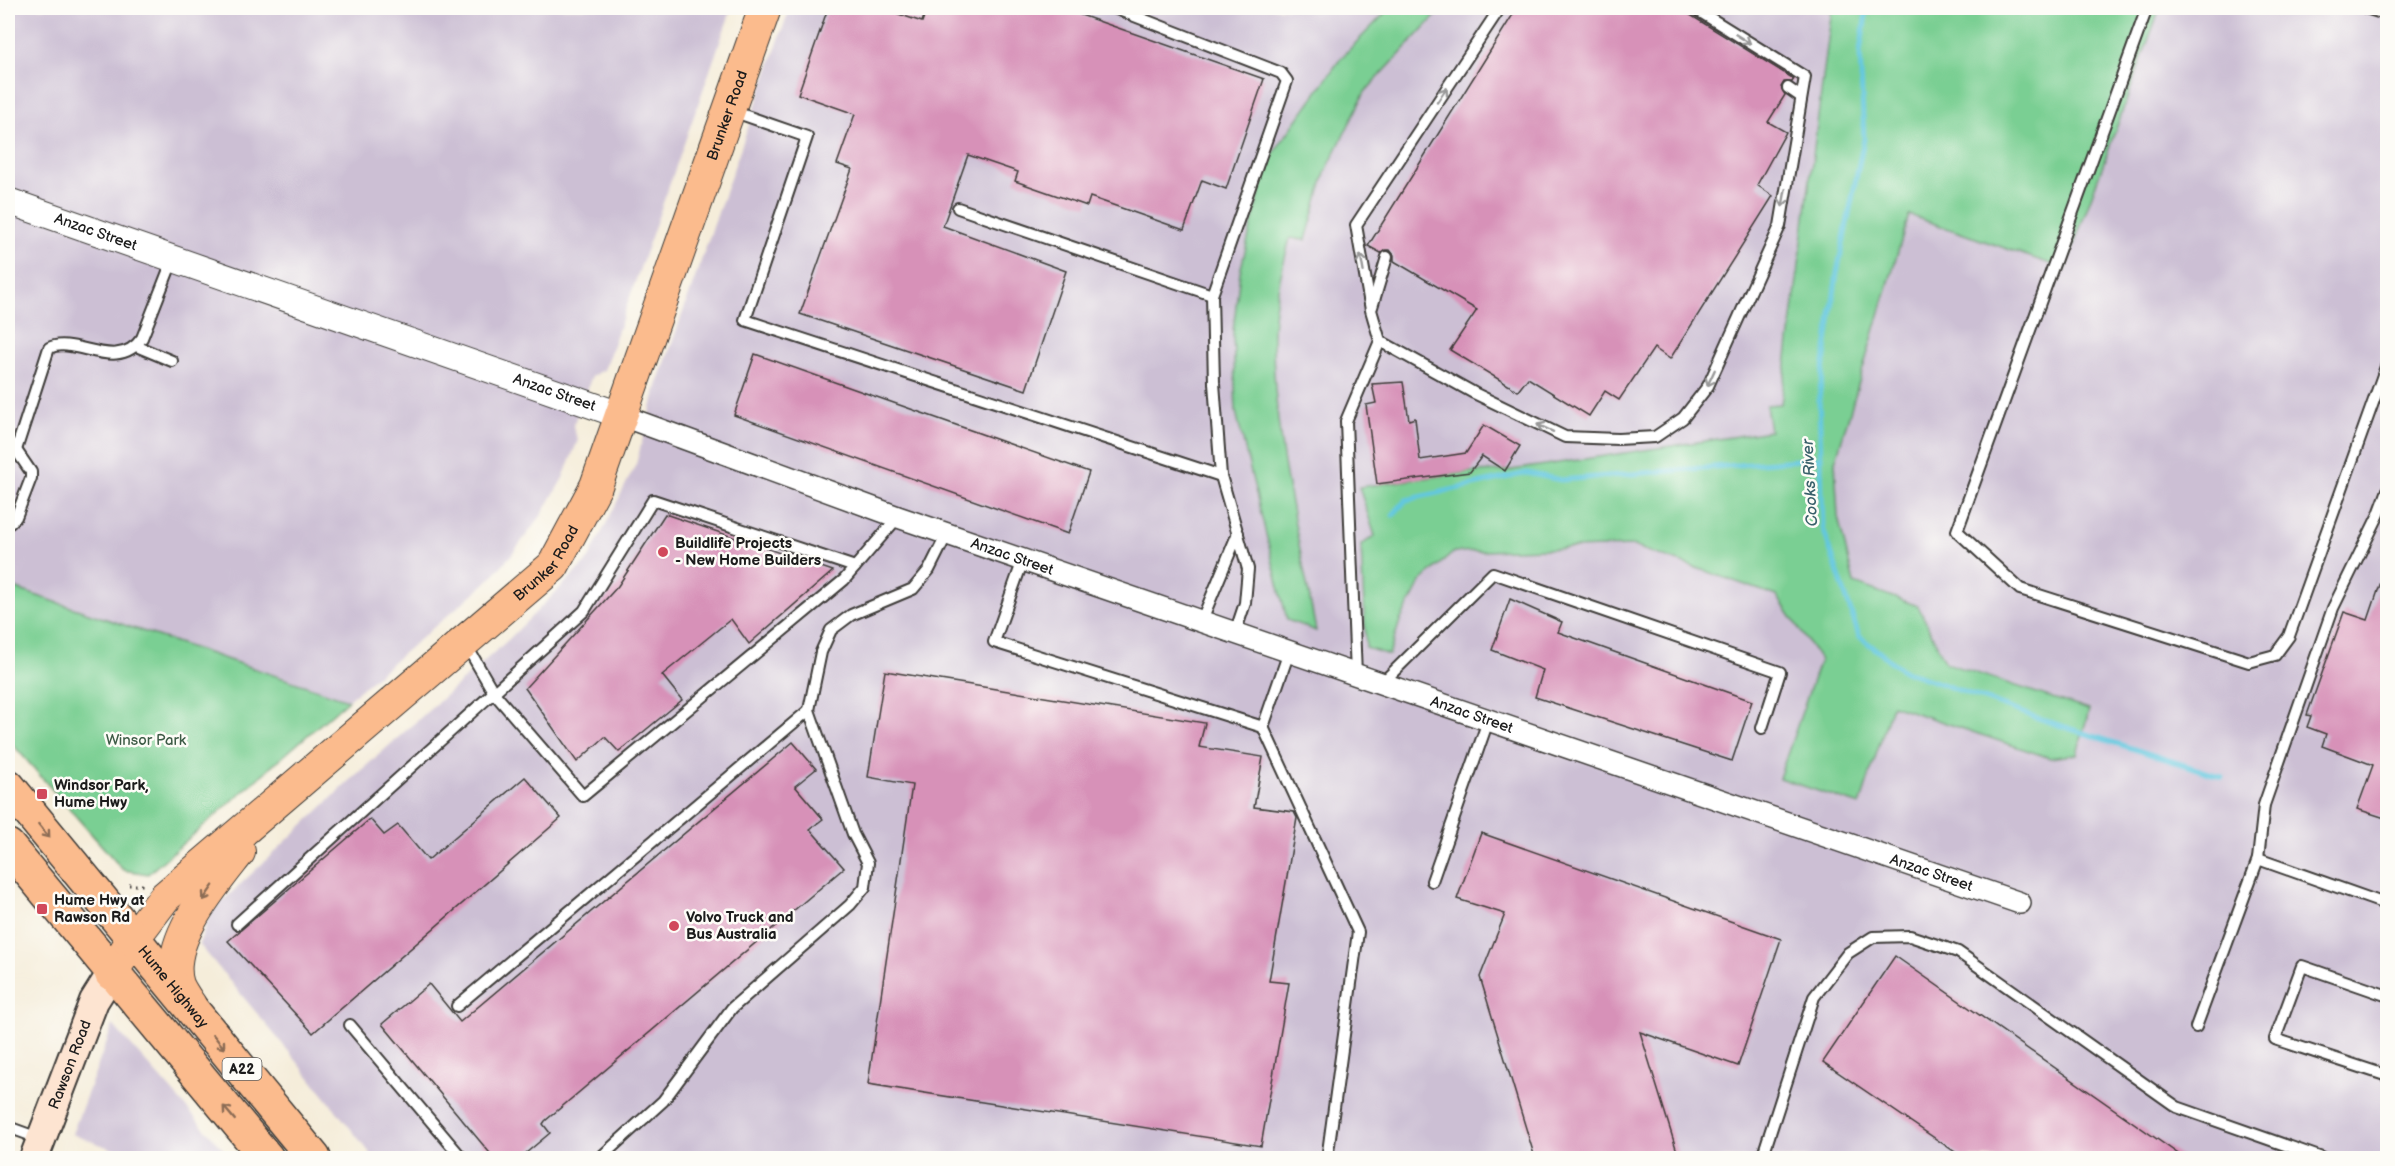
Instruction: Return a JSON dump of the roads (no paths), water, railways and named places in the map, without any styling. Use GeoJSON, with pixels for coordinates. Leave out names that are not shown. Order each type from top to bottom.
{"type":"FeatureCollection","features":[{"type":"Feature","properties":{"kind":"highway","name":"Hume Highway"},"geometry":{"type":"LineString","coordinates":[[8,786],[314,1158]]}},
{"type":"Feature","properties":{"kind":"highway","name":"A22"},"geometry":{"type":"LineString","coordinates":[[8,846],[111,974],[267,1158]]}},
{"type":"Feature","properties":{"kind":"main road","name":"Brunker Road"},"geometry":{"type":"LineString","coordinates":[[111,974],[133,939],[165,897],[553,566],[596,486],[765,8]]}},
{"type":"Feature","properties":{"kind":"main road"},"geometry":{"type":"LineString","coordinates":[[191,1007],[178,984],[176,961],[184,935],[210,890],[283,797]]}},
{"type":"Feature","properties":{"kind":"main road","name":"Rawson Road"},"geometry":{"type":"LineString","coordinates":[[38,1149],[94,1001],[111,974]]}},
{"type":"Feature","properties":{"kind":"street","name":"Anzac Street"},"geometry":{"type":"LineString","coordinates":[[8,201],[621,415],[898,518],[2020,903]]}},
{"type":"Feature","properties":{"kind":"lane"},"geometry":{"type":"LineString","coordinates":[[1114,8],[1281,73],[1287,81],[1212,295],[1214,383],[1221,476],[1248,569],[1245,603],[1234,633]]}},
{"type":"Feature","properties":{"kind":"lane"},"geometry":{"type":"LineString","coordinates":[[1356,676],[1346,421],[1380,341],[1371,310],[1356,225],[1500,8]]}},
{"type":"Feature","properties":{"kind":"lane"},"geometry":{"type":"LineString","coordinates":[[1380,341],[1474,393],[1565,437],[1618,439],[1655,437],[1683,418],[1708,386],[1780,226],[1805,77],[1694,8]]}},
{"type":"Feature","properties":{"kind":"lane"},"geometry":{"type":"LineString","coordinates":[[2147,8],[1957,531],[2020,589],[2249,662],[2275,655],[2289,636],[2388,361]]}},
{"type":"Feature","properties":{"kind":"lane"},"geometry":{"type":"LineString","coordinates":[[2366,8],[2388,15]]}},
{"type":"Feature","properties":{"kind":"lane"},"geometry":{"type":"LineString","coordinates":[[1788,88],[1801,97]]}},
{"type":"Feature","properties":{"kind":"lane"},"geometry":{"type":"LineString","coordinates":[[728,110],[807,137],[745,320],[1221,476]]}},
{"type":"Feature","properties":{"kind":"lane"},"geometry":{"type":"LineString","coordinates":[[958,208],[1212,295]]}},
{"type":"Feature","properties":{"kind":"lane"},"geometry":{"type":"LineString","coordinates":[[1371,310],[1387,257]]}},
{"type":"Feature","properties":{"kind":"lane"},"geometry":{"type":"LineString","coordinates":[[8,523],[16,517],[32,472],[12,452],[49,348],[56,344],[97,352],[119,353],[136,346],[142,338],[173,259]]}},
{"type":"Feature","properties":{"kind":"lane"},"geometry":{"type":"LineString","coordinates":[[136,346],[172,361]]}},
{"type":"Feature","properties":{"kind":"lane"},"geometry":{"type":"LineString","coordinates":[[2196,1028],[2258,859],[2264,805],[2333,608],[2379,514],[2388,490]]}},
{"type":"Feature","properties":{"kind":"lane"},"geometry":{"type":"LineString","coordinates":[[237,924],[584,611],[653,500],[855,567]]}},
{"type":"Feature","properties":{"kind":"lane"},"geometry":{"type":"LineString","coordinates":[[464,642],[494,693],[583,796],[844,580],[898,518]]}},
{"type":"Feature","properties":{"kind":"lane"},"geometry":{"type":"LineString","coordinates":[[1201,622],[1238,532]]}},
{"type":"Feature","properties":{"kind":"lane"},"geometry":{"type":"LineString","coordinates":[[600,1158],[663,1101],[732,1008],[850,905],[865,886],[868,863],[853,834],[810,710],[821,652],[831,630],[851,615],[913,589],[929,570],[947,534]]}},
{"type":"Feature","properties":{"kind":"lane"},"geometry":{"type":"LineString","coordinates":[[1023,560],[994,642],[1263,727]]}},
{"type":"Feature","properties":{"kind":"lane"},"geometry":{"type":"LineString","coordinates":[[1381,685],[1493,573],[1780,672],[1762,728]]}},
{"type":"Feature","properties":{"kind":"lane"},"geometry":{"type":"LineString","coordinates":[[1289,652],[1263,727],[1358,932],[1328,1152]]}},
{"type":"Feature","properties":{"kind":"lane"},"geometry":{"type":"LineString","coordinates":[[457,1006],[810,710]]}},
{"type":"Feature","properties":{"kind":"lane"},"geometry":{"type":"LineString","coordinates":[[1432,881],[1488,721]]}},
{"type":"Feature","properties":{"kind":"lane"},"geometry":{"type":"LineString","coordinates":[[2258,859],[2388,904]]}},
{"type":"Feature","properties":{"kind":"lane"},"geometry":{"type":"LineString","coordinates":[[1762,1158],[1814,997],[1848,953],[1873,937],[1910,936],[1958,952],[2177,1107],[2322,1158]]}},
{"type":"Feature","properties":{"kind":"lane"},"geometry":{"type":"LineString","coordinates":[[2388,996],[2302,966],[2276,1039],[2388,1076]]}},
{"type":"Feature","properties":{"kind":"lane"},"geometry":{"type":"LineString","coordinates":[[350,1025],[462,1158]]}},
{"type":"Feature","properties":{"kind":"lane"},"geometry":{"type":"LineString","coordinates":[[8,1127],[38,1149]]}},
{"type":"Feature","properties":{"kind":"waterway","name":"Cooks River"},"geometry":{"type":"LineString","coordinates":[[1867,8],[1860,52],[1864,139],[1837,273],[1819,398],[1823,528],[1859,636],[1902,670],[2049,722],[2222,777]]}},
{"type":"Feature","properties":{"kind":"waterway"},"geometry":{"type":"LineString","coordinates":[[1393,515],[1406,500],[1527,473],[1561,480],[1821,458]]}},
{"type":"Feature","properties":{"kind":"place","name":"Buildlife Projects - New Home Builders"},"geometry":{"type":"Point","coordinates":[663,552]}},
{"type":"Feature","properties":{"kind":"place","name":"Windsor Park, Hume Hwy"},"geometry":{"type":"Point","coordinates":[42,794]}},
{"type":"Feature","properties":{"kind":"place","name":"Hume Hwy at Rawson Rd"},"geometry":{"type":"Point","coordinates":[42,909]}},
{"type":"Feature","properties":{"kind":"place","name":"Volvo Truck and Bus Australia"},"geometry":{"type":"Point","coordinates":[674,926]}},
{"type":"Feature","properties":{"kind":"park label","name":"Winsor Park"},"geometry":{"type":"Point","coordinates":[146,740]}}]}
